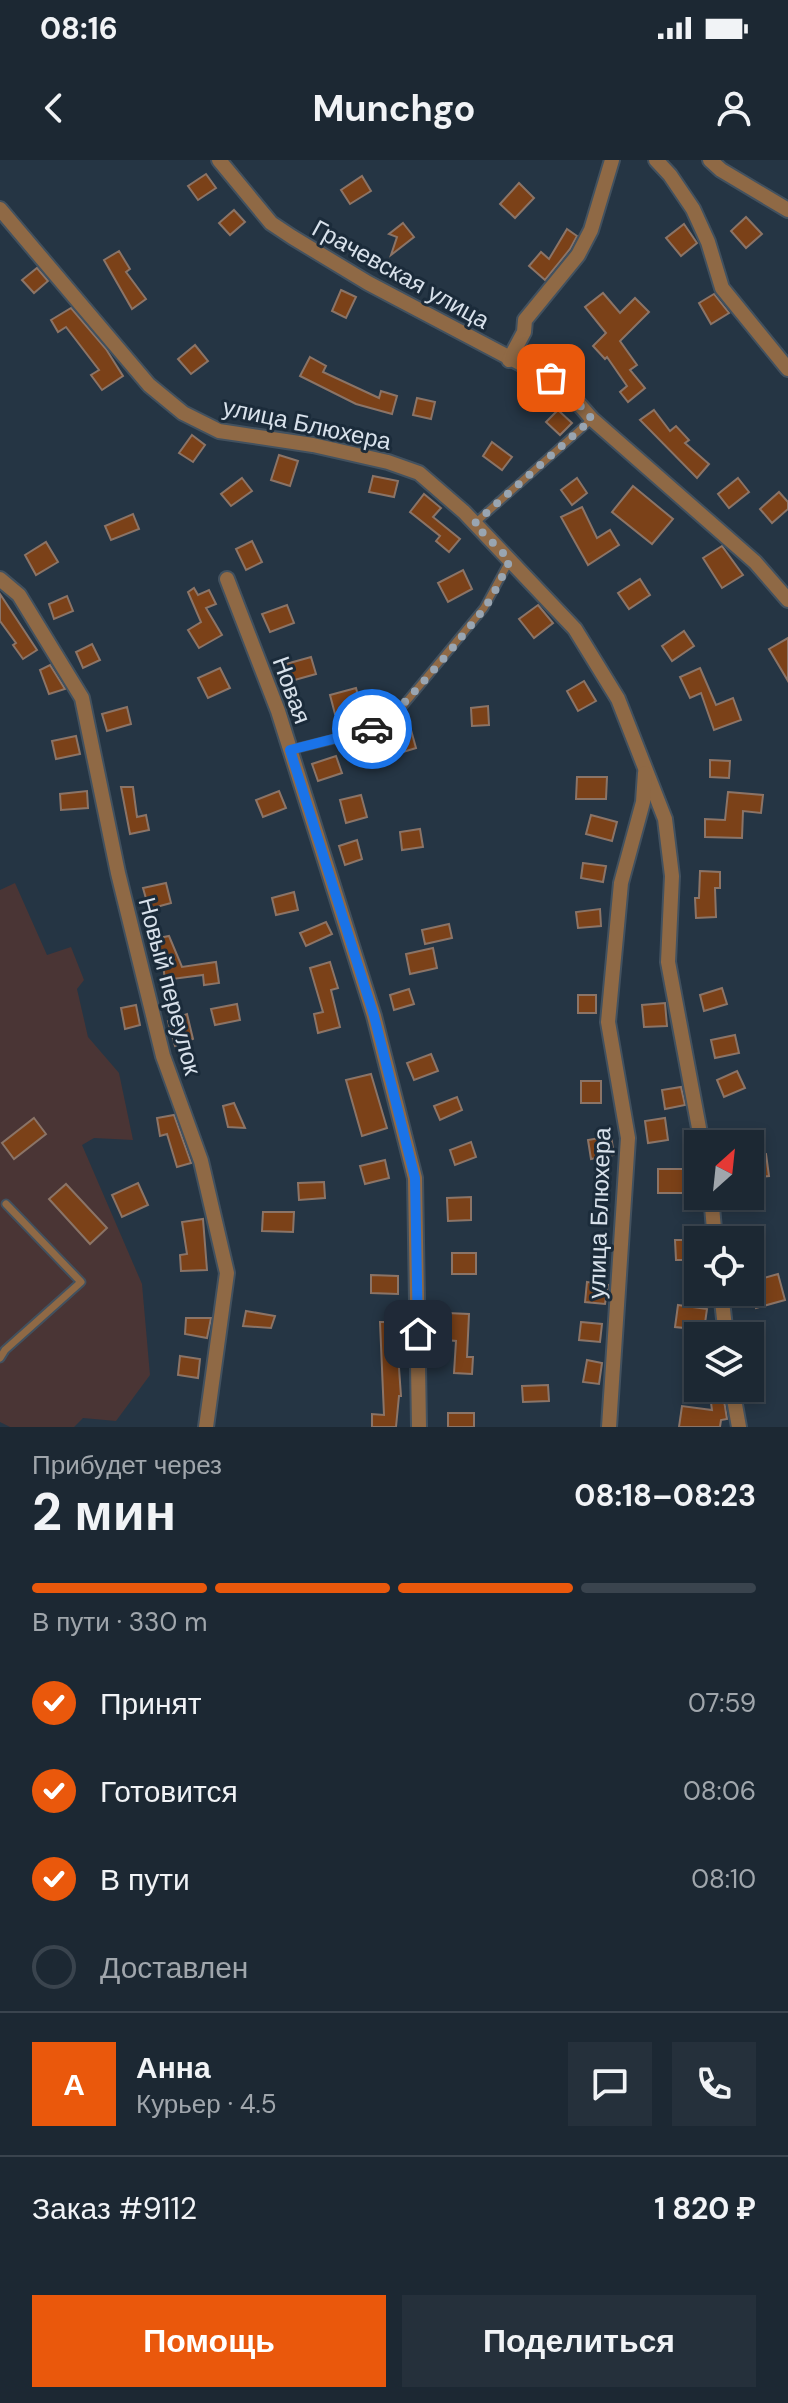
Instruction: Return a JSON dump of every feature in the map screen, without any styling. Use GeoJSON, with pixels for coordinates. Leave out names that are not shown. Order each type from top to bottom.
{"type":"FeatureCollection","features":[{"type":"Feature","properties":{"kind":"street","name":"Грачевская улица"},"geometry":{"type":"LineString","coordinates":[[219,160],[271,223],[281,230],[368,283],[563,386],[592,419],[755,562],[788,600]]}},
{"type":"Feature","properties":{"kind":"street"},"geometry":{"type":"LineString","coordinates":[[509,360],[524,332],[525,320],[578,255],[591,230],[612,160]]}},
{"type":"Feature","properties":{"kind":"street"},"geometry":{"type":"LineString","coordinates":[[656,160],[693,209],[708,242],[722,288],[788,369]]}},
{"type":"Feature","properties":{"kind":"street"},"geometry":{"type":"LineString","coordinates":[[710,160],[721,170],[788,210]]}},
{"type":"Feature","properties":{"kind":"street","name":"улица Блюхера"},"geometry":{"type":"LineString","coordinates":[[0,209],[149,385],[183,413],[219,431],[313,445],[388,462],[419,473],[474,524],[575,629],[618,699],[665,819],[672,876],[668,962],[699,1130]]}},
{"type":"Feature","properties":{"kind":"street","name":"Новый переулок"},"geometry":{"type":"LineString","coordinates":[[0,579],[19,595],[82,698],[118,873],[163,1056],[201,1161],[227,1273],[206,1427]]}},
{"type":"Feature","properties":{"kind":"street","name":"Новая"},"geometry":{"type":"LineString","coordinates":[[227,579],[290,750],[374,1016],[415,1178],[419,1427]]}},
{"type":"Feature","properties":{"kind":"street","name":"улица Блюхера"},"geometry":{"type":"LineString","coordinates":[[609,1427],[628,1138],[608,1022],[621,883],[643,802],[646,766]]}},
{"type":"Feature","properties":{"kind":"street"},"geometry":{"type":"LineString","coordinates":[[735,1402],[739,1427]]}},
{"type":"Feature","properties":{"kind":"lane"},"geometry":{"type":"LineString","coordinates":[[474,524],[592,419]]}},
{"type":"Feature","properties":{"kind":"lane"},"geometry":{"type":"LineString","coordinates":[[290,750],[378,728],[402,707],[484,608],[510,560]]}},
{"type":"Feature","properties":{"kind":"lane"},"geometry":{"type":"LineString","coordinates":[[0,1358],[5,1350],[81,1282],[6,1204]]}},
{"type":"Feature","properties":{"kind":"shaded area"},"geometry":{"type":"Polygon","coordinates":[[[15,883],[47,955],[71,947],[84,980],[77,989],[88,1037],[119,1073],[133,1140],[94,1138],[82,1145],[142,1284],[150,1375],[116,1421],[83,1418],[74,1427],[10,1427],[0,1422],[0,890],[15,883]]]}},
{"type":"Feature","properties":{"kind":"building"},"geometry":{"type":"Polygon","coordinates":[[[206,174],[216,188],[198,200],[188,186],[206,174]]]}},
{"type":"Feature","properties":{"kind":"building"},"geometry":{"type":"Polygon","coordinates":[[[362,176],[371,191],[350,204],[341,190],[362,176]]]}},
{"type":"Feature","properties":{"kind":"building"},"geometry":{"type":"Polygon","coordinates":[[[519,183],[534,198],[515,218],[500,204],[519,183]]]}},
{"type":"Feature","properties":{"kind":"building"},"geometry":{"type":"Polygon","coordinates":[[[234,210],[245,222],[230,235],[219,223],[234,210]]]}},
{"type":"Feature","properties":{"kind":"building"},"geometry":{"type":"Polygon","coordinates":[[[746,217],[762,234],[746,248],[731,231],[746,217]]]}},
{"type":"Feature","properties":{"kind":"building"},"geometry":{"type":"Polygon","coordinates":[[[403,223],[414,237],[391,255],[397,237],[389,234],[403,223]]]}},
{"type":"Feature","properties":{"kind":"building"},"geometry":{"type":"Polygon","coordinates":[[[684,224],[697,243],[681,256],[666,238],[684,224]]]}},
{"type":"Feature","properties":{"kind":"building"},"geometry":{"type":"Polygon","coordinates":[[[567,229],[577,236],[545,280],[529,266],[541,252],[549,259],[567,229]]]}},
{"type":"Feature","properties":{"kind":"building"},"geometry":{"type":"Polygon","coordinates":[[[119,251],[130,269],[126,272],[146,299],[132,309],[104,260],[119,251]]]}},
{"type":"Feature","properties":{"kind":"building"},"geometry":{"type":"Polygon","coordinates":[[[37,268],[48,281],[34,293],[22,280],[37,268]]]}},
{"type":"Feature","properties":{"kind":"building"},"geometry":{"type":"Polygon","coordinates":[[[341,290],[356,297],[346,318],[332,311],[341,290]]]}},
{"type":"Feature","properties":{"kind":"building"},"geometry":{"type":"Polygon","coordinates":[[[603,293],[620,313],[635,298],[649,312],[620,341],[637,365],[630,370],[645,388],[628,402],[620,392],[627,386],[607,357],[605,359],[593,346],[606,333],[585,307],[603,293]]]}},
{"type":"Feature","properties":{"kind":"building"},"geometry":{"type":"Polygon","coordinates":[[[714,294],[729,313],[711,324],[699,303],[714,294]]]}},
{"type":"Feature","properties":{"kind":"building"},"geometry":{"type":"Polygon","coordinates":[[[71,308],[106,349],[123,376],[102,390],[91,375],[99,370],[66,327],[58,332],[51,320],[71,308]]]}},
{"type":"Feature","properties":{"kind":"building"},"geometry":{"type":"Polygon","coordinates":[[[195,345],[208,361],[191,374],[178,359],[195,345]]]}},
{"type":"Feature","properties":{"kind":"building"},"geometry":{"type":"Polygon","coordinates":[[[310,357],[326,366],[323,372],[379,398],[381,391],[397,396],[392,414],[356,404],[300,376],[310,357]]]}},
{"type":"Feature","properties":{"kind":"building"},"geometry":{"type":"Polygon","coordinates":[[[417,398],[435,402],[431,419],[413,415],[417,398]]]}},
{"type":"Feature","properties":{"kind":"building"},"geometry":{"type":"Polygon","coordinates":[[[558,410],[572,423],[560,435],[546,422],[558,410]]]}},
{"type":"Feature","properties":{"kind":"building"},"geometry":{"type":"Polygon","coordinates":[[[654,410],[670,431],[676,426],[689,440],[685,443],[709,464],[697,478],[640,420],[654,410]]]}},
{"type":"Feature","properties":{"kind":"building"},"geometry":{"type":"Polygon","coordinates":[[[192,435],[205,445],[193,462],[179,453],[192,435]]]}},
{"type":"Feature","properties":{"kind":"building"},"geometry":{"type":"Polygon","coordinates":[[[492,442],[512,457],[502,470],[483,456],[492,442]]]}},
{"type":"Feature","properties":{"kind":"building"},"geometry":{"type":"Polygon","coordinates":[[[279,455],[298,461],[290,486],[271,480],[279,455]]]}},
{"type":"Feature","properties":{"kind":"building"},"geometry":{"type":"Polygon","coordinates":[[[373,476],[398,481],[394,497],[369,492],[373,476]]]}},
{"type":"Feature","properties":{"kind":"building"},"geometry":{"type":"Polygon","coordinates":[[[242,478],[252,491],[231,506],[221,494],[242,478]]]}},
{"type":"Feature","properties":{"kind":"building"},"geometry":{"type":"Polygon","coordinates":[[[577,478],[587,493],[572,505],[561,490],[577,478]]]}},
{"type":"Feature","properties":{"kind":"building"},"geometry":{"type":"Polygon","coordinates":[[[738,478],[749,492],[729,508],[718,494],[738,478]]]}},
{"type":"Feature","properties":{"kind":"building"},"geometry":{"type":"Polygon","coordinates":[[[633,486],[673,519],[652,544],[612,512],[633,486]]]}},
{"type":"Feature","properties":{"kind":"building"},"geometry":{"type":"Polygon","coordinates":[[[779,492],[788,502],[788,509],[772,523],[760,509],[779,492]]]}},
{"type":"Feature","properties":{"kind":"building"},"geometry":{"type":"Polygon","coordinates":[[[424,494],[441,508],[433,517],[460,539],[449,552],[436,541],[440,536],[410,512],[424,494]]]}},
{"type":"Feature","properties":{"kind":"building"},"geometry":{"type":"Polygon","coordinates":[[[582,507],[597,538],[610,530],[619,545],[588,565],[561,517],[582,507]]]}},
{"type":"Feature","properties":{"kind":"building"},"geometry":{"type":"Polygon","coordinates":[[[133,514],[139,529],[111,540],[105,526],[133,514]]]}},
{"type":"Feature","properties":{"kind":"building"},"geometry":{"type":"Polygon","coordinates":[[[252,541],[262,562],[246,570],[236,549],[252,541]]]}},
{"type":"Feature","properties":{"kind":"building"},"geometry":{"type":"Polygon","coordinates":[[[46,542],[58,562],[36,575],[25,555],[46,542]]]}},
{"type":"Feature","properties":{"kind":"building"},"geometry":{"type":"Polygon","coordinates":[[[722,546],[743,575],[722,588],[703,558],[722,546]]]}},
{"type":"Feature","properties":{"kind":"building"},"geometry":{"type":"Polygon","coordinates":[[[463,570],[472,589],[448,602],[438,583],[463,570]]]}},
{"type":"Feature","properties":{"kind":"building"},"geometry":{"type":"Polygon","coordinates":[[[640,579],[650,595],[629,609],[618,593],[640,579]]]}},
{"type":"Feature","properties":{"kind":"building"},"geometry":{"type":"Polygon","coordinates":[[[194,588],[198,595],[209,590],[216,604],[206,608],[222,635],[199,648],[188,630],[201,622],[188,592],[194,588]]]}},
{"type":"Feature","properties":{"kind":"building"},"geometry":{"type":"Polygon","coordinates":[[[0,594],[37,650],[23,659],[0,621],[0,594]]]}},
{"type":"Feature","properties":{"kind":"building"},"geometry":{"type":"Polygon","coordinates":[[[67,596],[73,611],[54,619],[49,604],[67,596]]]}},
{"type":"Feature","properties":{"kind":"building"},"geometry":{"type":"Polygon","coordinates":[[[287,605],[294,623],[270,632],[262,614],[287,605]]]}},
{"type":"Feature","properties":{"kind":"building"},"geometry":{"type":"Polygon","coordinates":[[[538,605],[553,623],[534,638],[519,619],[538,605]]]}},
{"type":"Feature","properties":{"kind":"building"},"geometry":{"type":"Polygon","coordinates":[[[684,631],[694,646],[672,661],[662,646],[684,631]]]}},
{"type":"Feature","properties":{"kind":"building"},"geometry":{"type":"Polygon","coordinates":[[[788,638],[788,681],[769,649],[788,638]]]}},
{"type":"Feature","properties":{"kind":"building"},"geometry":{"type":"Polygon","coordinates":[[[92,644],[100,660],[83,668],[76,652],[92,644]]]}},
{"type":"Feature","properties":{"kind":"building"},"geometry":{"type":"Polygon","coordinates":[[[311,657],[316,674],[291,681],[286,664],[311,657]]]}},
{"type":"Feature","properties":{"kind":"building"},"geometry":{"type":"Polygon","coordinates":[[[50,665],[65,689],[49,694],[40,670],[50,665]]]}},
{"type":"Feature","properties":{"kind":"building"},"geometry":{"type":"Polygon","coordinates":[[[220,668],[230,688],[208,698],[198,678],[220,668]]]}},
{"type":"Feature","properties":{"kind":"building"},"geometry":{"type":"Polygon","coordinates":[[[700,668],[716,705],[733,698],[741,720],[714,730],[701,693],[690,698],[680,677],[700,668]]]}},
{"type":"Feature","properties":{"kind":"building"},"geometry":{"type":"Polygon","coordinates":[[[584,681],[596,701],[578,711],[567,691],[584,681]]]}},
{"type":"Feature","properties":{"kind":"building"},"geometry":{"type":"Polygon","coordinates":[[[356,688],[361,706],[335,714],[330,695],[356,688]]]}},
{"type":"Feature","properties":{"kind":"building"},"geometry":{"type":"Polygon","coordinates":[[[488,706],[489,725],[472,726],[471,708],[488,706]]]}},
{"type":"Feature","properties":{"kind":"building"},"geometry":{"type":"Polygon","coordinates":[[[127,707],[131,724],[107,731],[102,714],[127,707]]]}},
{"type":"Feature","properties":{"kind":"building"},"geometry":{"type":"Polygon","coordinates":[[[411,730],[416,748],[393,755],[388,736],[411,730]]]}},
{"type":"Feature","properties":{"kind":"building"},"geometry":{"type":"Polygon","coordinates":[[[76,736],[80,754],[56,759],[52,741],[76,736]]]}},
{"type":"Feature","properties":{"kind":"building"},"geometry":{"type":"Polygon","coordinates":[[[336,756],[342,773],[318,781],[312,764],[336,756]]]}},
{"type":"Feature","properties":{"kind":"building"},"geometry":{"type":"Polygon","coordinates":[[[710,760],[730,761],[729,778],[710,777],[710,760]]]}},
{"type":"Feature","properties":{"kind":"building"},"geometry":{"type":"Polygon","coordinates":[[[577,777],[607,777],[606,799],[576,799],[577,777]]]}},
{"type":"Feature","properties":{"kind":"building"},"geometry":{"type":"Polygon","coordinates":[[[121,787],[133,787],[137,817],[146,815],[149,830],[130,834],[121,787]]]}},
{"type":"Feature","properties":{"kind":"building"},"geometry":{"type":"Polygon","coordinates":[[[87,791],[88,808],[61,810],[60,794],[87,791]]]}},
{"type":"Feature","properties":{"kind":"building"},"geometry":{"type":"Polygon","coordinates":[[[279,791],[286,808],[263,817],[256,800],[279,791]]]}},
{"type":"Feature","properties":{"kind":"building"},"geometry":{"type":"Polygon","coordinates":[[[728,792],[763,795],[761,813],[743,811],[742,838],[705,837],[705,819],[725,820],[728,792]]]}},
{"type":"Feature","properties":{"kind":"building"},"geometry":{"type":"Polygon","coordinates":[[[361,795],[367,817],[346,823],[340,800],[361,795]]]}},
{"type":"Feature","properties":{"kind":"building"},"geometry":{"type":"Polygon","coordinates":[[[591,815],[617,822],[612,841],[586,834],[591,815]]]}},
{"type":"Feature","properties":{"kind":"building"},"geometry":{"type":"Polygon","coordinates":[[[420,829],[423,847],[402,850],[400,832],[420,829]]]}},
{"type":"Feature","properties":{"kind":"building"},"geometry":{"type":"Polygon","coordinates":[[[357,840],[362,859],[345,865],[339,846],[357,840]]]}},
{"type":"Feature","properties":{"kind":"building"},"geometry":{"type":"Polygon","coordinates":[[[583,863],[606,866],[603,882],[581,878],[583,863]]]}},
{"type":"Feature","properties":{"kind":"building"},"geometry":{"type":"Polygon","coordinates":[[[700,871],[720,872],[720,888],[715,888],[716,917],[696,918],[695,898],[699,898],[700,871]]]}},
{"type":"Feature","properties":{"kind":"building"},"geometry":{"type":"Polygon","coordinates":[[[166,883],[171,903],[149,909],[143,888],[166,883]]]}},
{"type":"Feature","properties":{"kind":"building"},"geometry":{"type":"Polygon","coordinates":[[[294,892],[298,910],[276,915],[272,898],[294,892]]]}},
{"type":"Feature","properties":{"kind":"building"},"geometry":{"type":"Polygon","coordinates":[[[600,909],[601,926],[578,928],[576,912],[600,909]]]}},
{"type":"Feature","properties":{"kind":"building"},"geometry":{"type":"Polygon","coordinates":[[[326,922],[332,934],[306,946],[300,933],[326,922]]]}},
{"type":"Feature","properties":{"kind":"building"},"geometry":{"type":"Polygon","coordinates":[[[449,924],[452,938],[425,944],[422,930],[449,924]]]}},
{"type":"Feature","properties":{"kind":"building"},"geometry":{"type":"Polygon","coordinates":[[[169,936],[182,967],[216,962],[219,983],[204,985],[203,975],[165,980],[162,957],[156,958],[149,940],[169,936]]]}},
{"type":"Feature","properties":{"kind":"building"},"geometry":{"type":"Polygon","coordinates":[[[433,948],[437,968],[410,974],[406,954],[433,948]]]}},
{"type":"Feature","properties":{"kind":"building"},"geometry":{"type":"Polygon","coordinates":[[[330,962],[338,988],[331,990],[340,1027],[318,1033],[314,1014],[323,1012],[310,968],[330,962]]]}},
{"type":"Feature","properties":{"kind":"building"},"geometry":{"type":"Polygon","coordinates":[[[722,988],[727,1004],[704,1011],[700,995],[722,988]]]}},
{"type":"Feature","properties":{"kind":"building"},"geometry":{"type":"Polygon","coordinates":[[[409,989],[414,1004],[394,1010],[390,995],[409,989]]]}},
{"type":"Feature","properties":{"kind":"building"},"geometry":{"type":"Polygon","coordinates":[[[578,995],[596,995],[596,1013],[578,1013],[578,995]]]}},
{"type":"Feature","properties":{"kind":"building"},"geometry":{"type":"Polygon","coordinates":[[[665,1003],[667,1026],[644,1027],[642,1005],[665,1003]]]}},
{"type":"Feature","properties":{"kind":"building"},"geometry":{"type":"Polygon","coordinates":[[[237,1004],[240,1020],[215,1025],[211,1009],[237,1004]]]}},
{"type":"Feature","properties":{"kind":"building"},"geometry":{"type":"Polygon","coordinates":[[[136,1005],[140,1025],[125,1029],[121,1008],[136,1005]]]}},
{"type":"Feature","properties":{"kind":"building"},"geometry":{"type":"Polygon","coordinates":[[[187,1014],[193,1039],[175,1046],[168,1021],[187,1014]]]}},
{"type":"Feature","properties":{"kind":"building"},"geometry":{"type":"Polygon","coordinates":[[[735,1035],[739,1053],[715,1058],[711,1040],[735,1035]]]}},
{"type":"Feature","properties":{"kind":"building"},"geometry":{"type":"Polygon","coordinates":[[[431,1054],[438,1071],[414,1080],[407,1063],[431,1054]]]}},
{"type":"Feature","properties":{"kind":"building"},"geometry":{"type":"Polygon","coordinates":[[[737,1071],[745,1088],[724,1097],[717,1080],[737,1071]]]}},
{"type":"Feature","properties":{"kind":"building"},"geometry":{"type":"Polygon","coordinates":[[[371,1074],[387,1128],[362,1136],[346,1080],[371,1074]]]}},
{"type":"Feature","properties":{"kind":"building"},"geometry":{"type":"Polygon","coordinates":[[[581,1081],[601,1081],[601,1103],[581,1103],[581,1081]]]}},
{"type":"Feature","properties":{"kind":"building"},"geometry":{"type":"Polygon","coordinates":[[[681,1087],[685,1105],[665,1109],[662,1090],[681,1087]]]}},
{"type":"Feature","properties":{"kind":"building"},"geometry":{"type":"Polygon","coordinates":[[[457,1097],[462,1110],[440,1120],[434,1106],[457,1097]]]}},
{"type":"Feature","properties":{"kind":"building"},"geometry":{"type":"Polygon","coordinates":[[[234,1103],[245,1128],[228,1127],[223,1106],[234,1103]]]}},
{"type":"Feature","properties":{"kind":"building"},"geometry":{"type":"Polygon","coordinates":[[[174,1115],[191,1163],[177,1167],[167,1134],[160,1136],[157,1118],[174,1115]]]}},
{"type":"Feature","properties":{"kind":"building"},"geometry":{"type":"Polygon","coordinates":[[[34,1118],[46,1134],[14,1159],[2,1143],[34,1118]]]}},
{"type":"Feature","properties":{"kind":"building"},"geometry":{"type":"Polygon","coordinates":[[[665,1118],[668,1140],[648,1143],[645,1121],[665,1118]]]}},
{"type":"Feature","properties":{"kind":"building"},"geometry":{"type":"Polygon","coordinates":[[[611,1136],[614,1155],[591,1159],[588,1140],[611,1136]]]}},
{"type":"Feature","properties":{"kind":"building"},"geometry":{"type":"Polygon","coordinates":[[[471,1142],[476,1157],[455,1165],[450,1150],[471,1142]]]}},
{"type":"Feature","properties":{"kind":"building"},"geometry":{"type":"Polygon","coordinates":[[[766,1154],[769,1176],[764,1177],[766,1154]]]}},
{"type":"Feature","properties":{"kind":"building"},"geometry":{"type":"Polygon","coordinates":[[[385,1160],[389,1178],[365,1184],[360,1166],[385,1160]]]}},
{"type":"Feature","properties":{"kind":"building"},"geometry":{"type":"Polygon","coordinates":[[[658,1169],[684,1169],[684,1193],[658,1193],[658,1169]]]}},
{"type":"Feature","properties":{"kind":"building"},"geometry":{"type":"Polygon","coordinates":[[[324,1182],[325,1198],[299,1200],[298,1183],[324,1182]]]}},
{"type":"Feature","properties":{"kind":"building"},"geometry":{"type":"Polygon","coordinates":[[[138,1183],[148,1205],[122,1217],[112,1195],[138,1183]]]}},
{"type":"Feature","properties":{"kind":"building"},"geometry":{"type":"Polygon","coordinates":[[[66,1184],[107,1228],[90,1244],[49,1199],[66,1184]]]}},
{"type":"Feature","properties":{"kind":"building"},"geometry":{"type":"Polygon","coordinates":[[[471,1197],[471,1220],[448,1221],[447,1198],[471,1197]]]}},
{"type":"Feature","properties":{"kind":"building"},"geometry":{"type":"Polygon","coordinates":[[[263,1212],[294,1212],[293,1232],[262,1231],[263,1212]]]}},
{"type":"Feature","properties":{"kind":"building"},"geometry":{"type":"Polygon","coordinates":[[[203,1219],[207,1270],[181,1271],[180,1255],[187,1254],[182,1222],[203,1219]]]}},
{"type":"Feature","properties":{"kind":"building"},"geometry":{"type":"Polygon","coordinates":[[[675,1240],[684,1240],[684,1260],[676,1260],[675,1240]]]}},
{"type":"Feature","properties":{"kind":"building"},"geometry":{"type":"Polygon","coordinates":[[[452,1253],[476,1253],[476,1274],[452,1274],[452,1253]]]}},
{"type":"Feature","properties":{"kind":"building"},"geometry":{"type":"Polygon","coordinates":[[[778,1274],[785,1300],[764,1306],[764,1278],[778,1274]]]}},
{"type":"Feature","properties":{"kind":"building"},"geometry":{"type":"Polygon","coordinates":[[[371,1275],[398,1276],[398,1294],[371,1293],[371,1275]]]}},
{"type":"Feature","properties":{"kind":"building"},"geometry":{"type":"Polygon","coordinates":[[[587,1282],[608,1285],[605,1304],[585,1302],[587,1282]]]}},
{"type":"Feature","properties":{"kind":"building"},"geometry":{"type":"Polygon","coordinates":[[[678,1305],[707,1309],[705,1322],[684,1322],[684,1328],[675,1327],[678,1305]]]}},
{"type":"Feature","properties":{"kind":"building"},"geometry":{"type":"Polygon","coordinates":[[[246,1311],[275,1316],[271,1328],[243,1326],[246,1311]]]}},
{"type":"Feature","properties":{"kind":"building"},"geometry":{"type":"Polygon","coordinates":[[[447,1313],[469,1314],[467,1357],[473,1357],[472,1374],[454,1373],[456,1341],[446,1340],[447,1313]]]}},
{"type":"Feature","properties":{"kind":"building"},"geometry":{"type":"Polygon","coordinates":[[[186,1318],[211,1318],[207,1338],[185,1334],[186,1318]]]}},
{"type":"Feature","properties":{"kind":"building"},"geometry":{"type":"Polygon","coordinates":[[[380,1322],[400,1322],[400,1340],[397,1340],[401,1396],[396,1427],[372,1427],[372,1414],[384,1415],[380,1322]]]}},
{"type":"Feature","properties":{"kind":"building"},"geometry":{"type":"Polygon","coordinates":[[[581,1322],[602,1324],[600,1342],[579,1340],[581,1322]]]}},
{"type":"Feature","properties":{"kind":"building"},"geometry":{"type":"Polygon","coordinates":[[[180,1356],[200,1359],[198,1378],[178,1375],[180,1356]]]}},
{"type":"Feature","properties":{"kind":"building"},"geometry":{"type":"Polygon","coordinates":[[[587,1360],[602,1363],[599,1384],[583,1382],[587,1360]]]}},
{"type":"Feature","properties":{"kind":"building"},"geometry":{"type":"Polygon","coordinates":[[[548,1385],[549,1401],[523,1402],[522,1386],[548,1385]]]}},
{"type":"Feature","properties":{"kind":"building"},"geometry":{"type":"Polygon","coordinates":[[[711,1402],[724,1402],[727,1419],[721,1420],[720,1427],[679,1427],[682,1406],[712,1410],[711,1402]]]}},
{"type":"Feature","properties":{"kind":"building"},"geometry":{"type":"Polygon","coordinates":[[[448,1413],[474,1413],[474,1427],[448,1427],[448,1413]]]}},
{"type":"Feature","properties":{"kind":"way so far"},"geometry":{"type":"LineString","coordinates":[[372,729],[378,728],[402,707],[484,608],[510,560],[474,524],[592,419],[563,386],[551,378]]}},
{"type":"Feature","properties":{"kind":"route"},"geometry":{"type":"LineString","coordinates":[[372,729],[290,750],[374,1016],[415,1178],[418,1334]]}}]}
